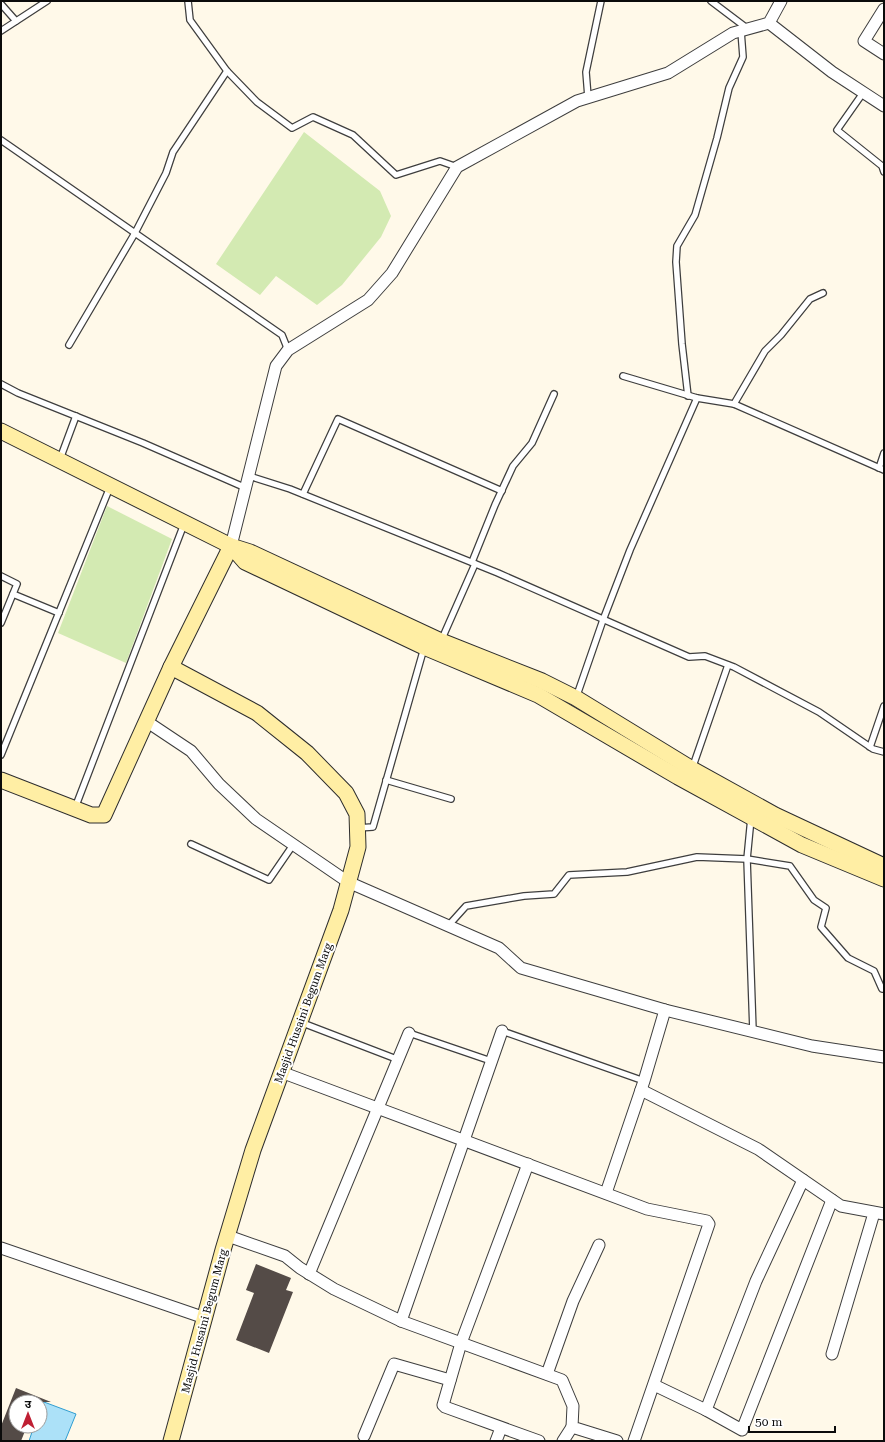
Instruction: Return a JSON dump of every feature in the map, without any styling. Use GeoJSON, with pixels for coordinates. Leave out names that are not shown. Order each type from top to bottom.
{"type":"FeatureCollection","features":[{"type":"Feature","properties":{"kind":"street"},"geometry":{"type":"LineString","coordinates":[[1,780],[91,815],[104,815],[171,667],[231,546],[276,366],[288,350],[368,300],[392,273],[457,167],[577,101],[668,73],[733,33],[769,23],[781,1]]}},
{"type":"Feature","properties":{"kind":"street"},"geometry":{"type":"LineString","coordinates":[[884,9],[864,41],[884,54]]}},
{"type":"Feature","properties":{"kind":"street"},"geometry":{"type":"LineString","coordinates":[[769,23],[832,72],[883,104]]}},
{"type":"Feature","properties":{"kind":"street"},"geometry":{"type":"LineString","coordinates":[[1,431],[184,524],[231,546],[250,552],[440,641],[542,681],[576,698],[692,769],[775,815],[884,866]]}},
{"type":"Feature","properties":{"kind":"street"},"geometry":{"type":"LineString","coordinates":[[231,546],[245,562],[424,647],[538,695],[678,777],[802,845],[884,879]]}},
{"type":"Feature","properties":{"kind":"street","name":"Masjid Husaini Begum Marg"},"geometry":{"type":"LineString","coordinates":[[171,667],[257,713],[307,753],[346,793],[357,814],[358,847],[341,910],[253,1150],[171,1441]]}},
{"type":"Feature","properties":{"kind":"street"},"geometry":{"type":"LineString","coordinates":[[146,721],[191,751],[219,784],[256,819],[348,882],[499,948],[521,968],[665,1010],[812,1046],[884,1056]]}},
{"type":"Feature","properties":{"kind":"street"},"geometry":{"type":"LineString","coordinates":[[606,1193],[665,1010]]}},
{"type":"Feature","properties":{"kind":"street"},"geometry":{"type":"LineString","coordinates":[[400,1321],[502,1031]]}},
{"type":"Feature","properties":{"kind":"street"},"geometry":{"type":"LineString","coordinates":[[309,1274],[410,1033]]}},
{"type":"Feature","properties":{"kind":"street"},"geometry":{"type":"LineString","coordinates":[[282,1072],[647,1208],[707,1221],[709,1224],[634,1441]]}},
{"type":"Feature","properties":{"kind":"street"},"geometry":{"type":"LineString","coordinates":[[642,1085],[758,1149],[841,1206],[879,1213],[832,1354]]}},
{"type":"Feature","properties":{"kind":"street"},"geometry":{"type":"LineString","coordinates":[[528,1164],[461,1343],[443,1405],[539,1441]]}},
{"type":"Feature","properties":{"kind":"street"},"geometry":{"type":"LineString","coordinates":[[706,1410],[756,1281],[803,1180]]}},
{"type":"Feature","properties":{"kind":"street"},"geometry":{"type":"LineString","coordinates":[[654,1385],[706,1410],[742,1430],[832,1200]]}},
{"type":"Feature","properties":{"kind":"street"},"geometry":{"type":"LineString","coordinates":[[228,1236],[285,1256],[309,1274],[334,1289],[400,1321],[562,1380],[573,1406],[572,1427],[563,1441]]}},
{"type":"Feature","properties":{"kind":"street"},"geometry":{"type":"LineString","coordinates":[[547,1374],[573,1302],[599,1245]]}},
{"type":"Feature","properties":{"kind":"street"},"geometry":{"type":"LineString","coordinates":[[1,1248],[205,1318]]}},
{"type":"Feature","properties":{"kind":"street"},"geometry":{"type":"LineString","coordinates":[[364,1436],[394,1364],[450,1380]]}},
{"type":"Feature","properties":{"kind":"street"},"geometry":{"type":"LineString","coordinates":[[572,1427],[617,1441]]}},
{"type":"Feature","properties":{"kind":"street"},"geometry":{"type":"LineString","coordinates":[[496,1441],[501,1428]]}},
{"type":"Feature","properties":{"kind":"lane"},"geometry":{"type":"LineString","coordinates":[[1,31],[47,1]]}},
{"type":"Feature","properties":{"kind":"lane"},"geometry":{"type":"LineString","coordinates":[[188,1],[190,20],[227,71],[257,102],[292,128],[313,117],[320,120],[352,135],[396,175],[440,161],[457,167]]}},
{"type":"Feature","properties":{"kind":"lane"},"geometry":{"type":"LineString","coordinates":[[588,97],[586,72],[601,1]]}},
{"type":"Feature","properties":{"kind":"lane"},"geometry":{"type":"LineString","coordinates":[[688,396],[682,344],[676,262],[677,246],[695,215],[717,138],[729,88],[743,57],[745,30],[711,1]]}},
{"type":"Feature","properties":{"kind":"lane"},"geometry":{"type":"LineString","coordinates":[[1,4],[16,21]]}},
{"type":"Feature","properties":{"kind":"lane"},"geometry":{"type":"LineString","coordinates":[[69,345],[135,233],[166,173],[173,152],[227,71]]}},
{"type":"Feature","properties":{"kind":"lane"},"geometry":{"type":"LineString","coordinates":[[864,93],[837,130],[882,166],[884,172]]}},
{"type":"Feature","properties":{"kind":"lane"},"geometry":{"type":"LineString","coordinates":[[1,140],[282,335],[288,350]]}},
{"type":"Feature","properties":{"kind":"lane"},"geometry":{"type":"LineString","coordinates":[[734,404],[765,351],[781,335],[810,299],[823,293]]}},
{"type":"Feature","properties":{"kind":"lane"},"geometry":{"type":"LineString","coordinates":[[623,376],[688,396],[734,404],[882,469],[884,453]]}},
{"type":"Feature","properties":{"kind":"lane"},"geometry":{"type":"LineString","coordinates":[[1,384],[18,393],[143,443],[246,488]]}},
{"type":"Feature","properties":{"kind":"lane"},"geometry":{"type":"LineString","coordinates":[[440,641],[513,466],[532,443],[554,394]]}},
{"type":"Feature","properties":{"kind":"lane"},"geometry":{"type":"LineString","coordinates":[[576,698],[603,620],[630,550],[697,398]]}},
{"type":"Feature","properties":{"kind":"lane"},"geometry":{"type":"LineString","coordinates":[[59,460],[76,416]]}},
{"type":"Feature","properties":{"kind":"lane"},"geometry":{"type":"LineString","coordinates":[[303,494],[338,419],[502,491]]}},
{"type":"Feature","properties":{"kind":"lane"},"geometry":{"type":"LineString","coordinates":[[249,476],[303,494],[473,563],[689,657],[705,656],[728,665],[819,712],[870,747],[884,752]]}},
{"type":"Feature","properties":{"kind":"lane"},"geometry":{"type":"LineString","coordinates":[[1,755],[110,486]]}},
{"type":"Feature","properties":{"kind":"lane"},"geometry":{"type":"LineString","coordinates":[[74,809],[184,524]]}},
{"type":"Feature","properties":{"kind":"lane"},"geometry":{"type":"LineString","coordinates":[[1,576],[17,584],[1,623]]}},
{"type":"Feature","properties":{"kind":"lane"},"geometry":{"type":"LineString","coordinates":[[13,594],[59,613]]}},
{"type":"Feature","properties":{"kind":"lane"},"geometry":{"type":"LineString","coordinates":[[357,828],[373,827],[424,647]]}},
{"type":"Feature","properties":{"kind":"lane"},"geometry":{"type":"LineString","coordinates":[[692,769],[728,665]]}},
{"type":"Feature","properties":{"kind":"lane"},"geometry":{"type":"LineString","coordinates":[[870,747],[884,706]]}},
{"type":"Feature","properties":{"kind":"lane"},"geometry":{"type":"LineString","coordinates":[[386,780],[451,799]]}},
{"type":"Feature","properties":{"kind":"lane"},"geometry":{"type":"LineString","coordinates":[[751,817],[748,859],[753,1031]]}},
{"type":"Feature","properties":{"kind":"lane"},"geometry":{"type":"LineString","coordinates":[[190,844],[269,880],[294,845]]}},
{"type":"Feature","properties":{"kind":"lane"},"geometry":{"type":"LineString","coordinates":[[448,926],[466,906],[524,896],[554,894],[568,875],[627,872],[697,857],[748,859],[790,866],[814,900],[826,908],[821,927],[848,958],[874,971],[882,989],[884,989]]}},
{"type":"Feature","properties":{"kind":"lane"},"geometry":{"type":"LineString","coordinates":[[300,1022],[399,1060]]}},
{"type":"Feature","properties":{"kind":"lane"},"geometry":{"type":"LineString","coordinates":[[502,1031],[642,1085]]}},
{"type":"Feature","properties":{"kind":"lane"},"geometry":{"type":"LineString","coordinates":[[410,1033],[491,1061]]}},
{"type":"Feature","properties":{"kind":"green space"},"geometry":{"type":"Polygon","coordinates":[[[304,132],[380,191],[391,216],[381,237],[342,285],[317,305],[276,276],[260,295],[216,264],[304,132]]]}},
{"type":"Feature","properties":{"kind":"green space"},"geometry":{"type":"Polygon","coordinates":[[[107,506],[172,539],[126,663],[58,633],[107,506]]]}},
{"type":"Feature","properties":{"kind":"water"},"geometry":{"type":"Polygon","coordinates":[[[48,1404],[76,1414],[65,1441],[29,1441],[31,1434],[48,1434],[48,1404]]]}},
{"type":"Feature","properties":{"kind":"building"},"geometry":{"type":"Polygon","coordinates":[[[256,1264],[291,1278],[286,1290],[293,1292],[269,1353],[236,1340],[254,1293],[246,1290],[256,1264]]]}},
{"type":"Feature","properties":{"kind":"building"},"geometry":{"type":"Polygon","coordinates":[[[16,1388],[31,1394],[14,1394],[16,1388]]]}},
{"type":"Feature","properties":{"kind":"building"},"geometry":{"type":"Polygon","coordinates":[[[8,1408],[8,1434],[24,1434],[21,1441],[1,1441],[1,1426],[8,1408]]]}}]}
